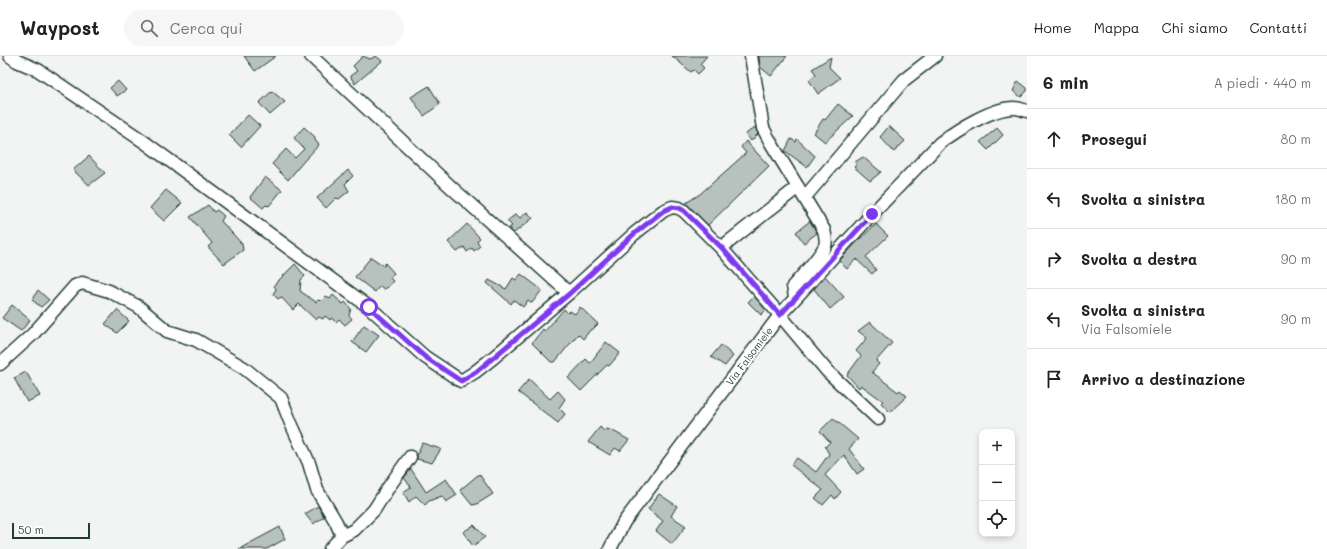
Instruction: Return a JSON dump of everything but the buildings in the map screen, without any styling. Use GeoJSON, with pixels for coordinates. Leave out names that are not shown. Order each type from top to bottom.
{"type":"FeatureCollection","features":[{"type":"Feature","properties":{"kind":"street"},"geometry":{"type":"LineString","coordinates":[[10,56],[17,61],[38,70],[144,141],[369,307],[425,357],[461,381],[476,372],[569,294],[634,234],[663,211],[672,207],[679,208],[684,211],[722,248],[827,371],[878,419]]}},
{"type":"Feature","properties":{"kind":"street"},"geometry":{"type":"LineString","coordinates":[[311,56],[451,187],[569,294]]}},
{"type":"Feature","properties":{"kind":"street"},"geometry":{"type":"LineString","coordinates":[[751,56],[763,128],[824,230],[826,237],[825,245],[809,268],[793,286],[795,297]]}},
{"type":"Feature","properties":{"kind":"street"},"geometry":{"type":"LineString","coordinates":[[722,248],[802,192],[904,80],[935,56]]}},
{"type":"Feature","properties":{"kind":"street","name":"Via Falsomiele"},"geometry":{"type":"LineString","coordinates":[[614,547],[624,522],[780,315],[872,214],[940,143],[964,126],[989,114],[1003,110],[1015,108],[1027,111]]}},
{"type":"Feature","properties":{"kind":"street"},"geometry":{"type":"LineString","coordinates":[[0,364],[33,334],[75,286],[82,283],[115,294],[139,307],[166,331],[196,340],[244,368],[281,398],[310,463],[317,490],[336,522],[342,536]]}},
{"type":"Feature","properties":{"kind":"street"},"geometry":{"type":"LineString","coordinates":[[330,549],[342,536],[354,530],[374,510],[410,457]]}},
{"type":"Feature","properties":{"kind":"route"},"geometry":{"type":"LineString","coordinates":[[369,307],[425,357],[461,381],[476,372],[569,294],[634,234],[663,211],[672,207],[679,208],[684,211],[706,232],[722,248],[780,315],[872,214]]}}]}
